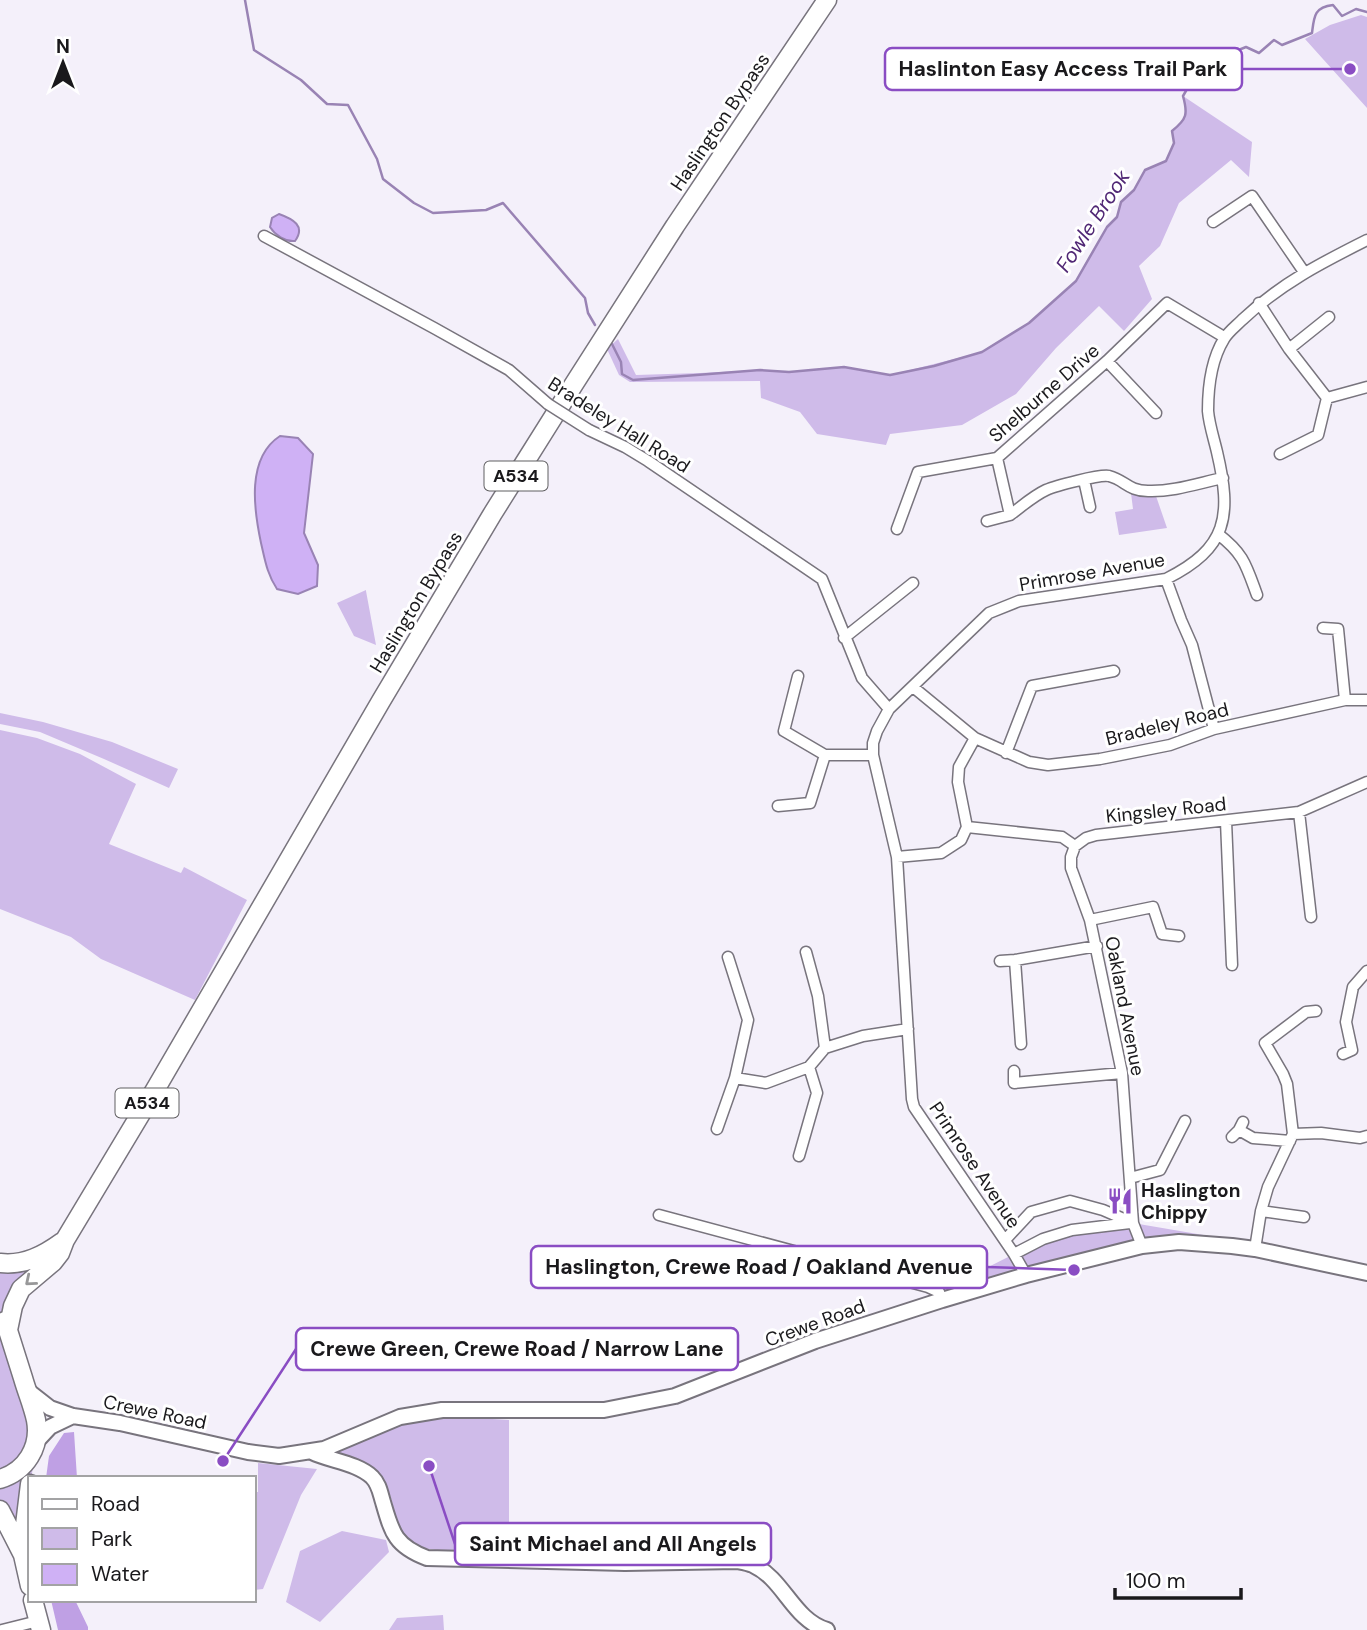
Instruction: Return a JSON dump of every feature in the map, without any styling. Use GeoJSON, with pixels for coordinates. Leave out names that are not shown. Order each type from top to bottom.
{"type":"FeatureCollection","features":[{"type":"Feature","properties":{"kind":"highway","name":"Haslington Bypass"},"geometry":{"type":"LineString","coordinates":[[8,1330],[13,1306],[21,1289],[60,1253],[65,1240],[493,513],[646,271],[827,0]]}},
{"type":"Feature","properties":{"kind":"highway","name":"Haslington Bypass"},"geometry":{"type":"LineString","coordinates":[[0,1263],[19,1263],[32,1259],[65,1240]]}},
{"type":"Feature","properties":{"kind":"highway"},"geometry":{"type":"LineString","coordinates":[[0,1307],[36,1420],[31,1476]]}},
{"type":"Feature","properties":{"kind":"highway"},"geometry":{"type":"LineString","coordinates":[[0,1479],[22,1467],[36,1444]]}},
{"type":"Feature","properties":{"kind":"highway"},"geometry":{"type":"LineString","coordinates":[[23,1556],[28,1498]]}},
{"type":"Feature","properties":{"kind":"highway"},"geometry":{"type":"LineString","coordinates":[[0,1510],[23,1556],[28,1577]]}},
{"type":"Feature","properties":{"kind":"highway"},"geometry":{"type":"LineString","coordinates":[[34,1602],[40,1626]]}},
{"type":"Feature","properties":{"kind":"street"},"geometry":{"type":"LineString","coordinates":[[1213,222],[1252,196],[1304,272]]}},
{"type":"Feature","properties":{"kind":"street","name":"Bradeley Hall Road"},"geometry":{"type":"LineString","coordinates":[[264,236],[509,370],[548,404],[589,430],[648,461],[822,579],[862,678],[889,709]]}},
{"type":"Feature","properties":{"kind":"street","name":"Primrose Avenue"},"geometry":{"type":"LineString","coordinates":[[1026,1275],[914,1107],[897,857],[873,755],[877,730],[889,709],[989,614],[1019,601],[1166,579],[1187,569],[1205,554],[1223,522],[1225,503],[1223,478],[1208,412],[1212,364],[1224,337],[1259,303],[1304,272],[1367,240]]}},
{"type":"Feature","properties":{"kind":"street","name":"Shelburne Drive"},"geometry":{"type":"LineString","coordinates":[[897,529],[918,472],[997,457],[1167,303],[1224,337]]}},
{"type":"Feature","properties":{"kind":"street"},"geometry":{"type":"LineString","coordinates":[[1259,303],[1289,349],[1327,398]]}},
{"type":"Feature","properties":{"kind":"street"},"geometry":{"type":"LineString","coordinates":[[1289,349],[1329,317]]}},
{"type":"Feature","properties":{"kind":"street"},"geometry":{"type":"LineString","coordinates":[[1107,360],[1156,413]]}},
{"type":"Feature","properties":{"kind":"street"},"geometry":{"type":"LineString","coordinates":[[1327,398],[1367,387]]}},
{"type":"Feature","properties":{"kind":"street"},"geometry":{"type":"LineString","coordinates":[[1280,454],[1318,435],[1327,398]]}},
{"type":"Feature","properties":{"kind":"street"},"geometry":{"type":"LineString","coordinates":[[997,457],[1010,515]]}},
{"type":"Feature","properties":{"kind":"street"},"geometry":{"type":"LineString","coordinates":[[987,521],[1010,515],[1046,490],[1105,475],[1116,478],[1132,489],[1145,491],[1158,491],[1223,478]]}},
{"type":"Feature","properties":{"kind":"street"},"geometry":{"type":"LineString","coordinates":[[1084,480],[1090,507]]}},
{"type":"Feature","properties":{"kind":"street"},"geometry":{"type":"LineString","coordinates":[[1218,534],[1233,545],[1243,559],[1257,595]]}},
{"type":"Feature","properties":{"kind":"street"},"geometry":{"type":"LineString","coordinates":[[1166,579],[1192,645],[1214,729]]}},
{"type":"Feature","properties":{"kind":"street"},"geometry":{"type":"LineString","coordinates":[[844,638],[913,583]]}},
{"type":"Feature","properties":{"kind":"street"},"geometry":{"type":"LineString","coordinates":[[1323,628],[1338,629],[1345,700]]}},
{"type":"Feature","properties":{"kind":"street"},"geometry":{"type":"LineString","coordinates":[[1006,753],[1032,686],[1114,671]]}},
{"type":"Feature","properties":{"kind":"street"},"geometry":{"type":"LineString","coordinates":[[797,676],[784,731],[825,755],[873,755]]}},
{"type":"Feature","properties":{"kind":"street","name":"Bradeley Road"},"geometry":{"type":"LineString","coordinates":[[914,687],[975,738],[1029,762],[1048,765],[1100,759],[1170,745],[1214,729],[1345,700],[1367,700]]}},
{"type":"Feature","properties":{"kind":"street"},"geometry":{"type":"LineString","coordinates":[[897,857],[941,853],[961,840],[967,827],[958,782],[959,767],[975,738]]}},
{"type":"Feature","properties":{"kind":"street"},"geometry":{"type":"LineString","coordinates":[[778,806],[810,803],[825,755]]}},
{"type":"Feature","properties":{"kind":"street","name":"Kingsley Road"},"geometry":{"type":"LineString","coordinates":[[1075,846],[1096,835],[1299,812],[1367,782]]}},
{"type":"Feature","properties":{"kind":"street"},"geometry":{"type":"LineString","coordinates":[[1299,812],[1311,918]]}},
{"type":"Feature","properties":{"kind":"street"},"geometry":{"type":"LineString","coordinates":[[1226,821],[1232,965]]}},
{"type":"Feature","properties":{"kind":"street"},"geometry":{"type":"LineString","coordinates":[[967,827],[1062,837],[1075,846]]}},
{"type":"Feature","properties":{"kind":"street","name":"Oakland Avenue"},"geometry":{"type":"LineString","coordinates":[[1075,846],[1071,868],[1097,946],[1122,1073],[1133,1223],[1142,1246]]}},
{"type":"Feature","properties":{"kind":"street"},"geometry":{"type":"LineString","coordinates":[[1090,920],[1153,907],[1162,934],[1179,936]]}},
{"type":"Feature","properties":{"kind":"street"},"geometry":{"type":"LineString","coordinates":[[1000,961],[1097,946]]}},
{"type":"Feature","properties":{"kind":"street"},"geometry":{"type":"LineString","coordinates":[[806,952],[818,996],[825,1048]]}},
{"type":"Feature","properties":{"kind":"street"},"geometry":{"type":"LineString","coordinates":[[717,1129],[735,1078],[748,1020],[728,957]]}},
{"type":"Feature","properties":{"kind":"street"},"geometry":{"type":"LineString","coordinates":[[1015,960],[1021,1044]]}},
{"type":"Feature","properties":{"kind":"street"},"geometry":{"type":"LineString","coordinates":[[1352,1053],[1346,1022],[1353,987],[1367,971]]}},
{"type":"Feature","properties":{"kind":"street"},"geometry":{"type":"LineString","coordinates":[[1255,1249],[1268,1187],[1291,1138],[1287,1084],[1265,1043],[1306,1012],[1316,1011]]}},
{"type":"Feature","properties":{"kind":"street"},"geometry":{"type":"LineString","coordinates":[[735,1078],[766,1083],[808,1067],[825,1048],[863,1036],[908,1029]]}},
{"type":"Feature","properties":{"kind":"street"},"geometry":{"type":"LineString","coordinates":[[799,1156],[817,1093],[808,1067]]}},
{"type":"Feature","properties":{"kind":"street"},"geometry":{"type":"LineString","coordinates":[[1014,1072],[1014,1083],[1122,1073]]}},
{"type":"Feature","properties":{"kind":"street"},"geometry":{"type":"LineString","coordinates":[[1130,1178],[1160,1170],[1185,1121]]}},
{"type":"Feature","properties":{"kind":"street"},"geometry":{"type":"LineString","coordinates":[[1238,1130],[1253,1138],[1291,1138],[1321,1133],[1360,1138],[1367,1136]]}},
{"type":"Feature","properties":{"kind":"street"},"geometry":{"type":"LineString","coordinates":[[1005,1240],[1031,1212],[1070,1201],[1103,1210],[1133,1223]]}},
{"type":"Feature","properties":{"kind":"street"},"geometry":{"type":"LineString","coordinates":[[1261,1211],[1304,1217]]}},
{"type":"Feature","properties":{"kind":"street"},"geometry":{"type":"LineString","coordinates":[[659,1215],[928,1287],[939,1292],[942,1300]]}},
{"type":"Feature","properties":{"kind":"street"},"geometry":{"type":"LineString","coordinates":[[1014,1254],[1043,1238],[1072,1230],[1133,1223]]}},
{"type":"Feature","properties":{"kind":"street","name":"Crewe Road"},"geometry":{"type":"LineString","coordinates":[[26,1390],[50,1408],[73,1416],[130,1424],[248,1452],[279,1455],[339,1444],[400,1417],[442,1410],[604,1410],[675,1396],[815,1341],[942,1300],[1026,1275],[1142,1246],[1200,1242],[1255,1249],[1367,1273]]}},
{"type":"Feature","properties":{"kind":"street","name":"Crewe Road"},"geometry":{"type":"LineString","coordinates":[[36,1444],[50,1427],[73,1416]]}},
{"type":"Feature","properties":{"kind":"street"},"geometry":{"type":"LineString","coordinates":[[311,1451],[355,1466],[370,1476],[378,1484],[388,1520],[401,1545],[427,1558],[625,1563],[737,1561],[754,1566],[768,1576],[806,1619],[827,1630]]}},
{"type":"Feature","properties":{"kind":"street"},"geometry":{"type":"LineString","coordinates":[[2,1630],[40,1626]]}},
{"type":"Feature","properties":{"kind":"green space"},"geometry":{"type":"Polygon","coordinates":[[[1361,15],[1367,17],[1367,108],[1305,39],[1330,25],[1361,15]]]}},
{"type":"Feature","properties":{"kind":"green space"},"geometry":{"type":"Polygon","coordinates":[[[1183,96],[1252,142],[1249,177],[1231,160],[1179,203],[1160,246],[1139,266],[1152,299],[1124,331],[1099,306],[1056,348],[1016,394],[962,425],[890,434],[886,445],[817,434],[800,412],[761,398],[760,381],[630,382],[619,375],[607,349],[618,339],[636,375],[760,370],[789,372],[844,367],[890,375],[982,352],[1029,323],[1076,281],[1107,227],[1117,217],[1121,202],[1134,190],[1145,170],[1166,161],[1174,143],[1172,131],[1185,116],[1183,96]]]}},
{"type":"Feature","properties":{"kind":"green space"},"geometry":{"type":"Polygon","coordinates":[[[1131,493],[1156,496],[1167,528],[1119,535],[1115,512],[1133,509],[1131,493]]]}},
{"type":"Feature","properties":{"kind":"green space"},"geometry":{"type":"Polygon","coordinates":[[[366,590],[376,645],[354,636],[337,603],[366,590]]]}},
{"type":"Feature","properties":{"kind":"green space"},"geometry":{"type":"Polygon","coordinates":[[[0,713],[112,742],[178,769],[169,788],[40,732],[0,724],[0,713]]]}},
{"type":"Feature","properties":{"kind":"green space"},"geometry":{"type":"Polygon","coordinates":[[[0,730],[37,738],[80,754],[136,784],[109,844],[181,873],[184,867],[247,900],[195,1000],[101,959],[71,937],[0,909],[0,730]]]}},
{"type":"Feature","properties":{"kind":"green space"},"geometry":{"type":"Polygon","coordinates":[[[1133,1223],[1256,1244],[1179,1242],[942,1300],[939,1292],[1014,1254],[1025,1272],[1022,1253],[1043,1239],[1133,1223]]]}},
{"type":"Feature","properties":{"kind":"green space"},"geometry":{"type":"Polygon","coordinates":[[[47,1252],[13,1306],[36,1442],[32,1476],[28,1476],[28,1505],[22,1553],[0,1510],[0,1263],[47,1252]]]}},
{"type":"Feature","properties":{"kind":"green space"},"geometry":{"type":"Polygon","coordinates":[[[460,1417],[509,1420],[509,1527],[457,1526],[459,1554],[417,1547],[395,1525],[392,1501],[384,1479],[372,1467],[335,1454],[338,1449],[386,1428],[405,1423],[460,1417]]]}},
{"type":"Feature","properties":{"kind":"green space"},"geometry":{"type":"Polygon","coordinates":[[[258,1463],[317,1469],[301,1495],[263,1589],[256,1590],[256,1492],[258,1463]]]}},
{"type":"Feature","properties":{"kind":"green space"},"geometry":{"type":"Polygon","coordinates":[[[342,1531],[386,1540],[389,1552],[320,1622],[286,1602],[300,1551],[342,1531]]]}},
{"type":"Feature","properties":{"kind":"green space"},"geometry":{"type":"Polygon","coordinates":[[[443,1615],[444,1630],[389,1630],[397,1618],[443,1615]]]}},
{"type":"Feature","properties":{"kind":"shaded area"},"geometry":{"type":"Polygon","coordinates":[[[74,1432],[77,1476],[46,1476],[49,1456],[64,1433],[74,1432]]]}},
{"type":"Feature","properties":{"kind":"shaded area"},"geometry":{"type":"Polygon","coordinates":[[[51,1602],[76,1602],[88,1630],[58,1630],[51,1602]]]}},
{"type":"Feature","properties":{"kind":"water"},"geometry":{"type":"Polygon","coordinates":[[[279,214],[293,221],[298,227],[295,241],[281,237],[270,227],[272,218],[279,214]]]}},
{"type":"Feature","properties":{"kind":"water"},"geometry":{"type":"Polygon","coordinates":[[[280,436],[298,438],[313,454],[304,533],[318,565],[317,586],[298,594],[277,589],[265,561],[256,515],[257,471],[269,446],[280,436]]]}},
{"type":"Feature","properties":{"kind":"waterway","name":"Fowle Brook"},"geometry":{"type":"LineString","coordinates":[[245,0],[254,50],[301,80],[327,104],[348,105],[377,159],[383,179],[414,203],[433,213],[486,210],[503,203],[585,298],[588,313],[595,325]]}},
{"type":"Feature","properties":{"kind":"waterway","name":"Fowle Brook"},"geometry":{"type":"LineString","coordinates":[[612,344],[621,362],[622,374],[633,380],[760,370],[789,372],[844,367],[890,375],[982,352],[1029,323],[1076,281],[1107,227],[1117,217],[1121,202],[1134,190],[1145,170],[1166,161],[1174,143],[1172,131],[1185,116],[1183,96],[1197,72],[1206,70],[1216,59],[1246,47],[1259,53],[1274,40],[1282,45],[1312,33],[1316,14],[1327,6],[1333,5],[1342,16],[1356,9],[1367,12]]}},
{"type":"Feature","properties":{"kind":"place","name":"Haslinton Easy Access Trail Park"},"geometry":{"type":"Point","coordinates":[1350,69]}},
{"type":"Feature","properties":{"kind":"place","name":"Haslington Chippy"},"geometry":{"type":"Point","coordinates":[1120,1201]}},
{"type":"Feature","properties":{"kind":"place","name":"Haslington, Crewe Road / Oakland Avenue"},"geometry":{"type":"Point","coordinates":[1074,1270]}},
{"type":"Feature","properties":{"kind":"place","name":"Crewe Green, Crewe Road / Narrow Lane"},"geometry":{"type":"Point","coordinates":[223,1461]}},
{"type":"Feature","properties":{"kind":"place","name":"Saint Michael and All Angels"},"geometry":{"type":"Point","coordinates":[429,1466]}}]}
